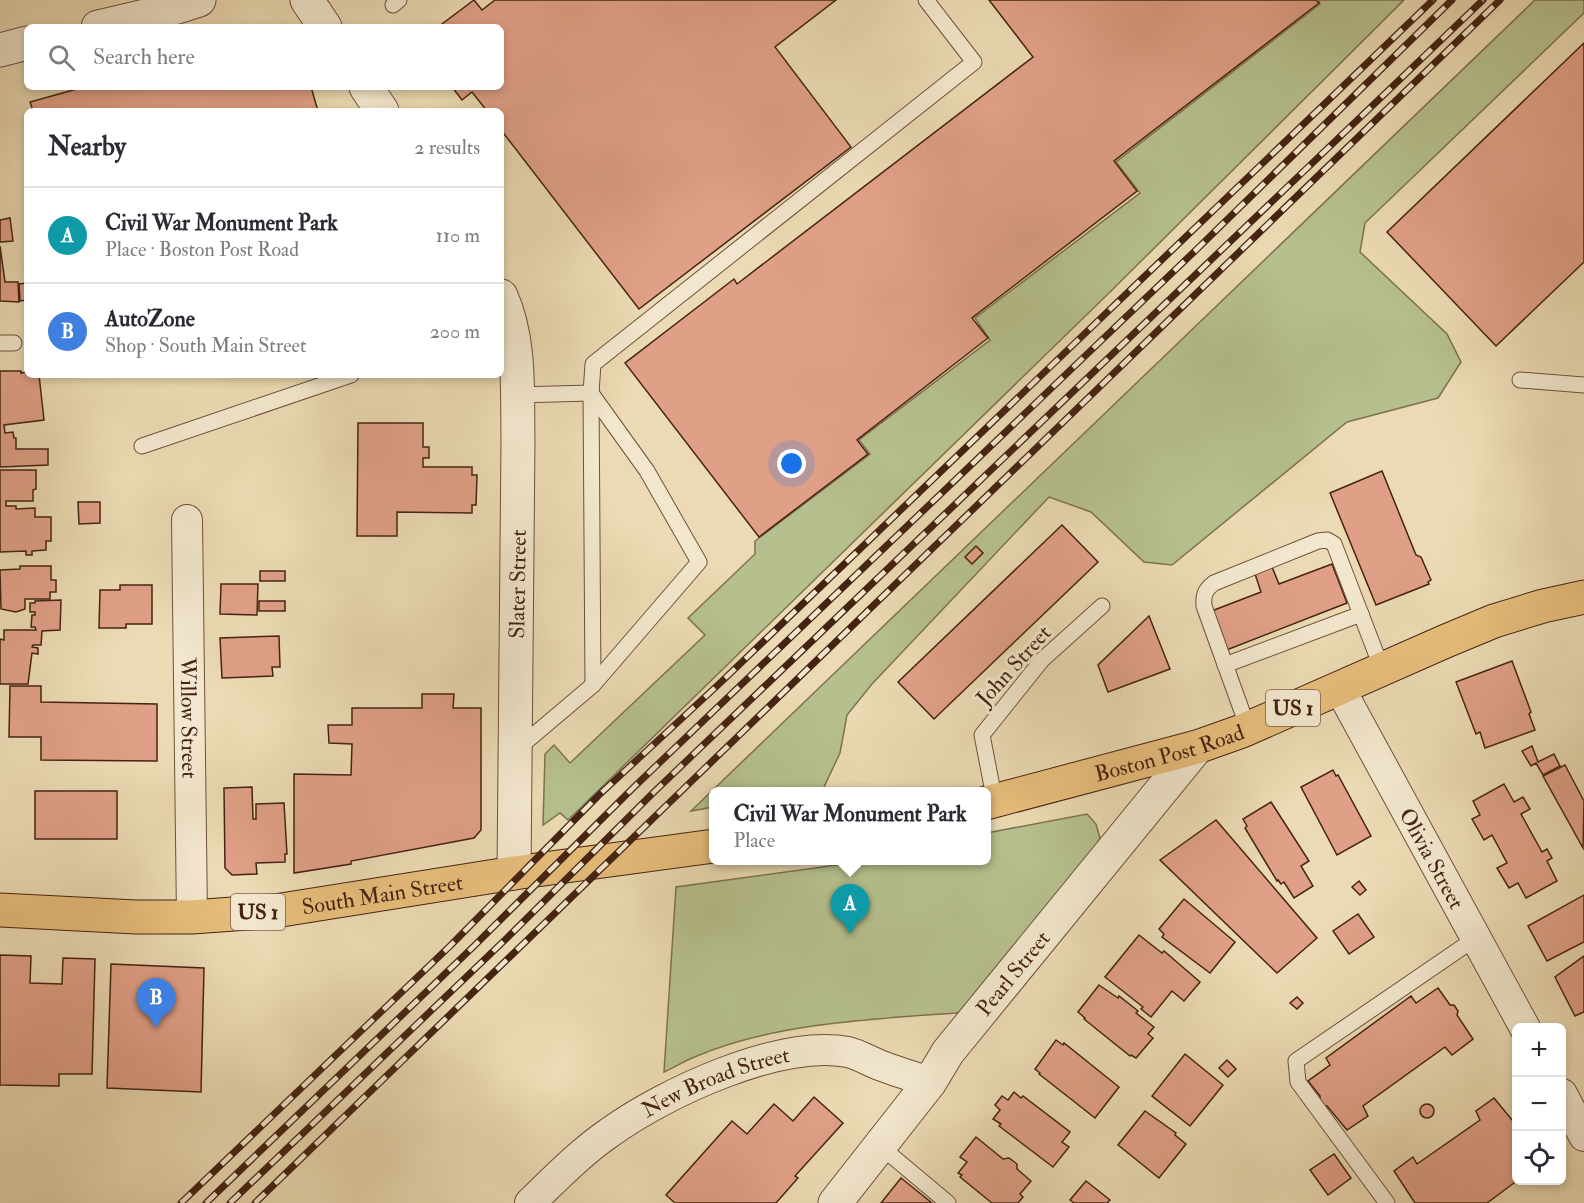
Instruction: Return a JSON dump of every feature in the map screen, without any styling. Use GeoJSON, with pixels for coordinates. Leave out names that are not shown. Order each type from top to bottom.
{"type":"FeatureCollection","features":[{"type":"Feature","properties":{"kind":"main road","name":"Boston Post Road"},"geometry":{"type":"LineString","coordinates":[[991,803],[1197,747],[1248,728],[1494,621],[1543,606],[1584,597]]}},
{"type":"Feature","properties":{"kind":"main road","name":"US 1"},"geometry":{"type":"LineString","coordinates":[[514,873],[709,847]]}},
{"type":"Feature","properties":{"kind":"main road","name":"South Main Street"},"geometry":{"type":"LineString","coordinates":[[0,910],[76,916],[192,917],[320,905],[514,873]]}},
{"type":"Feature","properties":{"kind":"street"},"geometry":{"type":"LineString","coordinates":[[111,24],[199,0]]}},
{"type":"Feature","properties":{"kind":"street"},"geometry":{"type":"LineString","coordinates":[[307,0],[324,24]]}},
{"type":"Feature","properties":{"kind":"street"},"geometry":{"type":"LineString","coordinates":[[0,51],[24,44]]}},
{"type":"Feature","properties":{"kind":"street"},"geometry":{"type":"LineString","coordinates":[[368,90],[380,108]]}},
{"type":"Feature","properties":{"kind":"street","name":"Slater Street"},"geometry":{"type":"LineString","coordinates":[[504,306],[513,336],[514,873]]}},
{"type":"Feature","properties":{"kind":"street","name":"Willow Street"},"geometry":{"type":"LineString","coordinates":[[187,520],[192,917]]}},
{"type":"Feature","properties":{"kind":"street","name":"Olivia Street"},"geometry":{"type":"LineString","coordinates":[[1340,687],[1522,1023]]}},
{"type":"Feature","properties":{"kind":"street","name":"Pearl Street"},"geometry":{"type":"LineString","coordinates":[[835,1203],[930,1082],[948,1052],[1197,747]]}},
{"type":"Feature","properties":{"kind":"street","name":"New Broad Street"},"geometry":{"type":"LineString","coordinates":[[530,1203],[575,1160],[609,1132],[650,1107],[697,1084],[746,1065],[821,1050],[849,1053],[930,1082]]}},
{"type":"Feature","properties":{"kind":"street"},"geometry":{"type":"LineString","coordinates":[[1566,1102],[1584,1136]]}},
{"type":"Feature","properties":{"kind":"lane"},"geometry":{"type":"LineString","coordinates":[[593,685],[592,364],[974,62],[926,0]]}},
{"type":"Feature","properties":{"kind":"lane"},"geometry":{"type":"LineString","coordinates":[[142,446],[342,378]]}},
{"type":"Feature","properties":{"kind":"lane"},"geometry":{"type":"LineString","coordinates":[[1520,380],[1584,385]]}},
{"type":"Feature","properties":{"kind":"lane"},"geometry":{"type":"LineString","coordinates":[[512,383],[591,393],[647,471],[699,562],[593,685],[515,751]]}},
{"type":"Feature","properties":{"kind":"lane"},"geometry":{"type":"LineString","coordinates":[[1248,728],[1204,606],[1203,597],[1214,583],[1318,541],[1327,540],[1334,544],[1382,669]]}},
{"type":"Feature","properties":{"kind":"lane","name":"John Street"},"geometry":{"type":"LineString","coordinates":[[989,787],[982,735],[1042,660],[1102,606]]}},
{"type":"Feature","properties":{"kind":"lane"},"geometry":{"type":"LineString","coordinates":[[1225,665],[1361,614]]}},
{"type":"Feature","properties":{"kind":"lane"},"geometry":{"type":"LineString","coordinates":[[1387,1203],[1298,1082],[1296,1061],[1476,938]]}},
{"type":"Feature","properties":{"kind":"lane"},"geometry":{"type":"LineString","coordinates":[[880,1146],[948,1203]]}},
{"type":"Feature","properties":{"kind":"green space"},"geometry":{"type":"Polygon","coordinates":[[[1319,0],[1404,0],[1110,292],[568,820],[560,813],[543,825],[545,754],[554,745],[570,763],[705,635],[688,618],[755,554],[755,541],[870,454],[859,440],[990,340],[975,318],[1140,193],[1116,162],[1320,4],[1319,0]]]}},
{"type":"Feature","properties":{"kind":"green space"},"geometry":{"type":"Polygon","coordinates":[[[1535,0],[1584,0],[1584,13],[1365,223],[1360,252],[1447,334],[1461,362],[1438,398],[1347,422],[1172,565],[1144,562],[1091,512],[1049,497],[872,684],[847,715],[840,753],[824,787],[716,787],[1535,0]]]}},
{"type":"Feature","properties":{"kind":"green space"},"geometry":{"type":"Polygon","coordinates":[[[709,794],[709,808],[691,811],[709,794]]]}},
{"type":"Feature","properties":{"kind":"green space"},"geometry":{"type":"Polygon","coordinates":[[[1087,814],[1096,824],[1100,838],[1094,849],[969,1005],[957,1013],[825,1024],[759,1036],[727,1045],[664,1072],[676,887],[837,865],[991,865],[991,832],[1087,814]]]}},
{"type":"Feature","properties":{"kind":"building"},"geometry":{"type":"Polygon","coordinates":[[[474,0],[482,10],[495,0],[836,0],[775,47],[851,147],[639,309],[504,134],[504,108],[485,108],[472,92],[462,100],[454,90],[504,90],[504,24],[442,24],[474,0]]]}},
{"type":"Feature","properties":{"kind":"building"},"geometry":{"type":"Polygon","coordinates":[[[989,0],[1316,0],[1319,3],[1114,161],[1137,191],[972,318],[988,338],[857,440],[868,454],[759,537],[625,363],[734,279],[737,284],[1033,57],[989,0]]]}},
{"type":"Feature","properties":{"kind":"building"},"geometry":{"type":"Polygon","coordinates":[[[1584,43],[1584,262],[1496,346],[1387,232],[1584,43]]]}},
{"type":"Feature","properties":{"kind":"building"},"geometry":{"type":"Polygon","coordinates":[[[73,90],[312,90],[317,108],[32,108],[30,102],[73,90]]]}},
{"type":"Feature","properties":{"kind":"building"},"geometry":{"type":"Polygon","coordinates":[[[10,218],[13,241],[0,242],[0,220],[10,218]]]}},
{"type":"Feature","properties":{"kind":"building"},"geometry":{"type":"Polygon","coordinates":[[[0,246],[5,282],[18,282],[19,302],[0,301],[0,246]]]}},
{"type":"Feature","properties":{"kind":"building"},"geometry":{"type":"Polygon","coordinates":[[[24,283],[24,300],[20,301],[19,284],[24,283]]]}},
{"type":"Feature","properties":{"kind":"building"},"geometry":{"type":"Polygon","coordinates":[[[0,371],[21,371],[24,372],[24,378],[39,378],[44,420],[4,425],[5,433],[13,432],[16,438],[16,449],[48,449],[48,465],[0,467],[0,371]]]}},
{"type":"Feature","properties":{"kind":"building"},"geometry":{"type":"Polygon","coordinates":[[[358,423],[423,423],[423,447],[429,447],[429,458],[423,458],[423,467],[472,467],[472,475],[477,475],[476,505],[472,505],[472,513],[397,512],[397,536],[357,536],[358,423]]]}},
{"type":"Feature","properties":{"kind":"building"},"geometry":{"type":"Polygon","coordinates":[[[0,470],[36,470],[36,489],[33,490],[33,501],[6,501],[6,506],[16,506],[16,509],[35,508],[35,517],[51,517],[51,541],[46,541],[46,550],[32,551],[32,555],[26,555],[26,551],[0,552],[0,470]]]}},
{"type":"Feature","properties":{"kind":"building"},"geometry":{"type":"Polygon","coordinates":[[[1382,471],[1416,555],[1421,557],[1431,580],[1429,584],[1376,605],[1330,493],[1382,471]]]}},
{"type":"Feature","properties":{"kind":"building"},"geometry":{"type":"Polygon","coordinates":[[[78,502],[100,502],[100,523],[79,524],[78,502]]]}},
{"type":"Feature","properties":{"kind":"building"},"geometry":{"type":"Polygon","coordinates":[[[1062,525],[1098,562],[934,719],[898,682],[1062,525]]]}},
{"type":"Feature","properties":{"kind":"building"},"geometry":{"type":"Polygon","coordinates":[[[976,546],[983,553],[972,564],[965,557],[976,546]]]}},
{"type":"Feature","properties":{"kind":"building"},"geometry":{"type":"Polygon","coordinates":[[[1332,564],[1347,603],[1224,651],[1209,612],[1261,592],[1255,574],[1272,567],[1279,584],[1332,564]]]}},
{"type":"Feature","properties":{"kind":"building"},"geometry":{"type":"Polygon","coordinates":[[[20,566],[51,566],[51,580],[56,580],[56,592],[50,592],[50,599],[25,599],[25,609],[16,612],[1,609],[0,570],[20,569],[20,566]]]}},
{"type":"Feature","properties":{"kind":"building"},"geometry":{"type":"Polygon","coordinates":[[[260,571],[285,571],[285,581],[260,581],[260,571]]]}},
{"type":"Feature","properties":{"kind":"building"},"geometry":{"type":"Polygon","coordinates":[[[221,584],[258,584],[257,615],[220,614],[221,584]]]}},
{"type":"Feature","properties":{"kind":"building"},"geometry":{"type":"Polygon","coordinates":[[[120,585],[152,585],[152,624],[126,624],[126,628],[99,628],[100,590],[120,590],[120,585]]]}},
{"type":"Feature","properties":{"kind":"building"},"geometry":{"type":"Polygon","coordinates":[[[61,600],[60,630],[42,631],[41,645],[33,645],[32,647],[38,648],[38,654],[32,653],[28,684],[0,684],[0,639],[4,640],[4,630],[36,630],[35,627],[31,627],[32,615],[35,615],[35,612],[30,612],[30,603],[61,600]]]}},
{"type":"Feature","properties":{"kind":"building"},"geometry":{"type":"Polygon","coordinates":[[[259,601],[285,601],[285,611],[259,611],[259,601]]]}},
{"type":"Feature","properties":{"kind":"building"},"geometry":{"type":"Polygon","coordinates":[[[1149,616],[1170,669],[1108,692],[1098,665],[1149,616]]]}},
{"type":"Feature","properties":{"kind":"building"},"geometry":{"type":"Polygon","coordinates":[[[279,636],[280,667],[272,667],[273,676],[222,678],[220,638],[279,636]]]}},
{"type":"Feature","properties":{"kind":"building"},"geometry":{"type":"Polygon","coordinates":[[[1512,661],[1531,712],[1529,714],[1535,730],[1485,748],[1480,732],[1476,734],[1456,682],[1512,661]]]}},
{"type":"Feature","properties":{"kind":"building"},"geometry":{"type":"Polygon","coordinates":[[[10,686],[41,686],[41,702],[157,704],[157,761],[41,760],[41,737],[9,737],[10,686]]]}},
{"type":"Feature","properties":{"kind":"building"},"geometry":{"type":"Polygon","coordinates":[[[422,694],[454,694],[453,708],[481,708],[481,830],[474,838],[351,861],[351,864],[294,873],[294,774],[351,775],[352,744],[329,743],[328,725],[352,725],[352,708],[422,708],[422,694]]]}},
{"type":"Feature","properties":{"kind":"building"},"geometry":{"type":"Polygon","coordinates":[[[1532,746],[1538,762],[1554,754],[1560,766],[1543,775],[1536,763],[1531,766],[1522,751],[1532,746]]]}},
{"type":"Feature","properties":{"kind":"building"},"geometry":{"type":"Polygon","coordinates":[[[1565,765],[1584,801],[1583,848],[1543,776],[1565,765]]]}},
{"type":"Feature","properties":{"kind":"building"},"geometry":{"type":"Polygon","coordinates":[[[1333,770],[1336,776],[1338,775],[1371,836],[1337,855],[1301,787],[1333,770]]]}},
{"type":"Feature","properties":{"kind":"building"},"geometry":{"type":"Polygon","coordinates":[[[1504,784],[1514,802],[1523,797],[1530,809],[1521,814],[1542,852],[1547,849],[1552,858],[1547,861],[1557,881],[1526,898],[1518,883],[1509,888],[1497,868],[1507,863],[1492,835],[1484,840],[1472,819],[1480,815],[1473,801],[1504,784]]]}},
{"type":"Feature","properties":{"kind":"building"},"geometry":{"type":"Polygon","coordinates":[[[252,787],[253,819],[256,819],[256,804],[284,803],[287,854],[285,854],[285,862],[256,863],[257,874],[232,875],[225,868],[224,788],[252,787]]]}},
{"type":"Feature","properties":{"kind":"building"},"geometry":{"type":"Polygon","coordinates":[[[35,791],[117,791],[117,839],[35,839],[35,791]]]}},
{"type":"Feature","properties":{"kind":"building"},"geometry":{"type":"Polygon","coordinates":[[[1271,802],[1309,861],[1301,866],[1313,886],[1294,898],[1284,882],[1281,884],[1277,881],[1245,828],[1247,826],[1243,819],[1271,802]]]}},
{"type":"Feature","properties":{"kind":"building"},"geometry":{"type":"Polygon","coordinates":[[[1216,820],[1317,938],[1277,973],[1160,860],[1216,820]]]}},
{"type":"Feature","properties":{"kind":"building"},"geometry":{"type":"Polygon","coordinates":[[[1359,881],[1366,890],[1360,895],[1352,887],[1359,881]]]}},
{"type":"Feature","properties":{"kind":"building"},"geometry":{"type":"Polygon","coordinates":[[[1584,895],[1584,942],[1547,961],[1528,926],[1584,895]]]}},
{"type":"Feature","properties":{"kind":"building"},"geometry":{"type":"Polygon","coordinates":[[[1184,899],[1235,942],[1210,973],[1162,937],[1164,934],[1159,929],[1184,899]]]}},
{"type":"Feature","properties":{"kind":"building"},"geometry":{"type":"Polygon","coordinates":[[[1358,914],[1374,937],[1349,954],[1333,931],[1358,914]]]}},
{"type":"Feature","properties":{"kind":"building"},"geometry":{"type":"Polygon","coordinates":[[[1139,935],[1162,953],[1164,951],[1200,982],[1184,1001],[1172,991],[1151,1017],[1141,1009],[1143,1007],[1105,977],[1139,935]]]}},
{"type":"Feature","properties":{"kind":"building"},"geometry":{"type":"Polygon","coordinates":[[[0,955],[31,956],[30,983],[62,984],[63,958],[95,959],[92,1074],[59,1074],[59,1086],[0,1085],[0,955]]]}},
{"type":"Feature","properties":{"kind":"building"},"geometry":{"type":"Polygon","coordinates":[[[1584,956],[1584,1012],[1575,1016],[1555,977],[1584,956]]]}},
{"type":"Feature","properties":{"kind":"building"},"geometry":{"type":"Polygon","coordinates":[[[111,964],[204,968],[201,1092],[107,1088],[111,964]]]}},
{"type":"Feature","properties":{"kind":"building"},"geometry":{"type":"Polygon","coordinates":[[[1099,985],[1118,998],[1119,996],[1154,1027],[1148,1034],[1153,1038],[1136,1058],[1130,1056],[1078,1012],[1099,985]]]}},
{"type":"Feature","properties":{"kind":"building"},"geometry":{"type":"Polygon","coordinates":[[[1438,988],[1450,1005],[1454,1005],[1458,1011],[1457,1015],[1473,1039],[1452,1055],[1445,1047],[1363,1106],[1368,1116],[1347,1130],[1320,1101],[1320,1096],[1308,1081],[1330,1065],[1326,1058],[1411,996],[1416,1003],[1438,988]]]}},
{"type":"Feature","properties":{"kind":"building"},"geometry":{"type":"Polygon","coordinates":[[[1297,997],[1303,1003],[1297,1009],[1290,1003],[1297,997]]]}},
{"type":"Feature","properties":{"kind":"building"},"geometry":{"type":"Polygon","coordinates":[[[1056,1040],[1063,1045],[1064,1043],[1119,1087],[1095,1118],[1035,1069],[1056,1040]]]}},
{"type":"Feature","properties":{"kind":"building"},"geometry":{"type":"Polygon","coordinates":[[[1185,1054],[1223,1085],[1190,1126],[1152,1096],[1185,1054]]]}},
{"type":"Feature","properties":{"kind":"building"},"geometry":{"type":"Polygon","coordinates":[[[1227,1060],[1236,1069],[1228,1077],[1219,1068],[1227,1060]]]}},
{"type":"Feature","properties":{"kind":"building"},"geometry":{"type":"Polygon","coordinates":[[[1014,1092],[1021,1098],[1023,1096],[1070,1132],[1062,1142],[1069,1147],[1053,1167],[993,1119],[1000,1110],[995,1105],[1002,1096],[1008,1100],[1014,1092]]]}},
{"type":"Feature","properties":{"kind":"building"},"geometry":{"type":"Polygon","coordinates":[[[814,1097],[843,1123],[795,1176],[798,1178],[776,1203],[675,1203],[666,1195],[732,1121],[747,1134],[774,1104],[793,1121],[814,1097]]]}},
{"type":"Feature","properties":{"kind":"building"},"geometry":{"type":"Polygon","coordinates":[[[1494,1098],[1512,1120],[1512,1184],[1487,1203],[1415,1203],[1394,1171],[1413,1157],[1417,1164],[1480,1120],[1476,1111],[1494,1098]]]}},
{"type":"Feature","properties":{"kind":"building"},"geometry":{"type":"Polygon","coordinates":[[[1427,1104],[1432,1106],[1434,1111],[1432,1116],[1427,1118],[1422,1116],[1420,1111],[1422,1106],[1427,1104]]]}},
{"type":"Feature","properties":{"kind":"building"},"geometry":{"type":"Polygon","coordinates":[[[1145,1111],[1176,1133],[1175,1135],[1186,1144],[1159,1178],[1118,1145],[1145,1111]]]}},
{"type":"Feature","properties":{"kind":"building"},"geometry":{"type":"Polygon","coordinates":[[[976,1137],[1003,1159],[1009,1158],[1017,1164],[1017,1169],[1031,1181],[1020,1194],[1023,1197],[1018,1203],[992,1203],[960,1177],[962,1175],[958,1173],[967,1162],[960,1157],[976,1137]]]}},
{"type":"Feature","properties":{"kind":"building"},"geometry":{"type":"Polygon","coordinates":[[[1334,1154],[1351,1178],[1328,1195],[1310,1170],[1334,1154]]]}},
{"type":"Feature","properties":{"kind":"building"},"geometry":{"type":"Polygon","coordinates":[[[901,1178],[932,1203],[881,1203],[901,1178]]]}},
{"type":"Feature","properties":{"kind":"building"},"geometry":{"type":"Polygon","coordinates":[[[1086,1181],[1110,1200],[1107,1203],[1074,1203],[1070,1200],[1086,1181]]]}},
{"type":"Feature","properties":{"kind":"railway"},"geometry":{"type":"LineString","coordinates":[[181,1203],[451,945],[599,795],[719,684],[1433,0]]}},
{"type":"Feature","properties":{"kind":"railway"},"geometry":{"type":"LineString","coordinates":[[206,1203],[474,946],[633,788],[1196,250],[1452,0]]}},
{"type":"Feature","properties":{"kind":"railway"},"geometry":{"type":"LineString","coordinates":[[230,1203],[507,938],[654,792],[1483,0]]}},
{"type":"Feature","properties":{"kind":"railway"},"geometry":{"type":"LineString","coordinates":[[255,1203],[1500,0]]}},
{"type":"Feature","properties":{"kind":"place","name":"Civil War Monument Park"},"geometry":{"type":"Point","coordinates":[850,934]}},
{"type":"Feature","properties":{"kind":"place","name":"AutoZone"},"geometry":{"type":"Point","coordinates":[156,1028]}}]}
